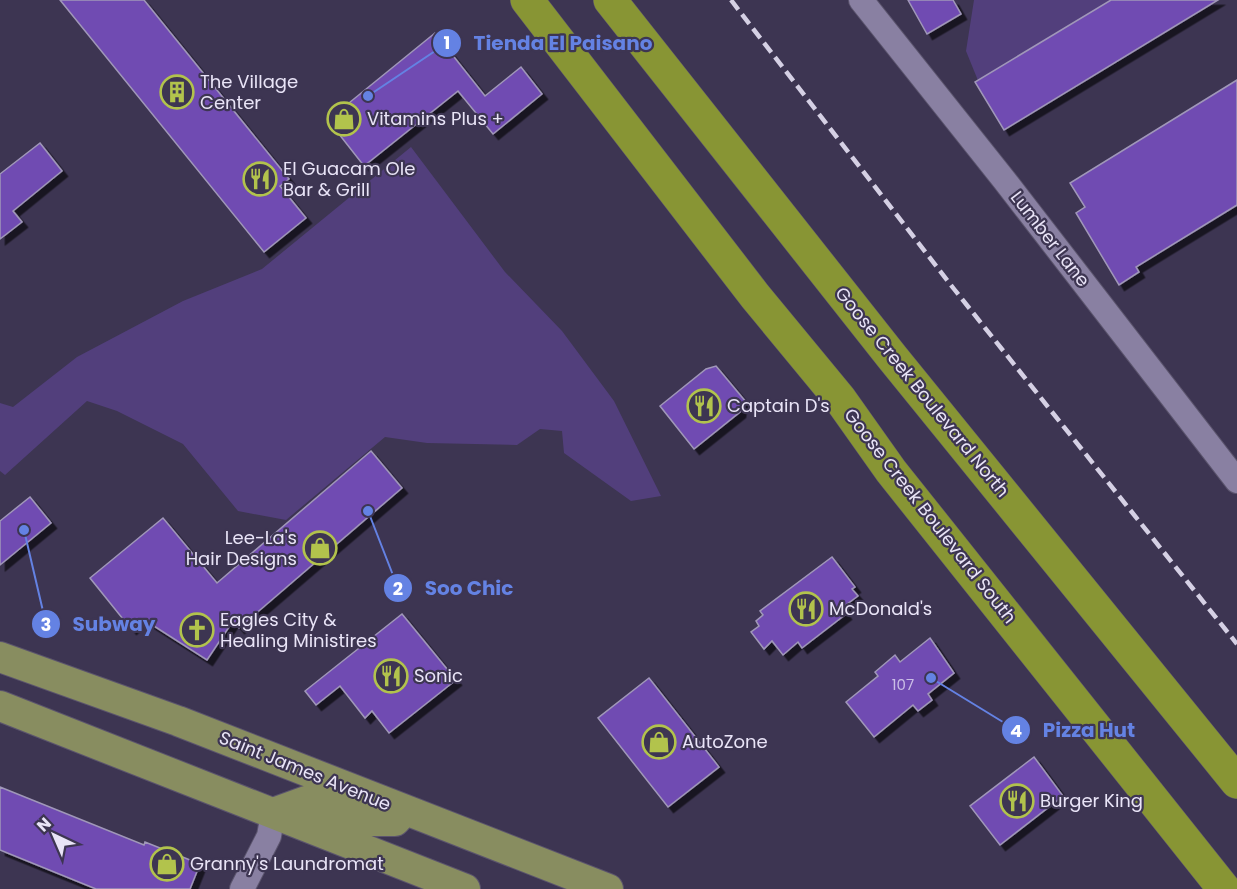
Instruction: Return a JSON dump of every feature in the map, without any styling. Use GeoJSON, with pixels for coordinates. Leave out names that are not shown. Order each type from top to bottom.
{"type":"FeatureCollection","features":[{"type":"Feature","properties":{"kind":"highway","name":"Goose Creek Boulevard South"},"geometry":{"type":"LineString","coordinates":[[527,0],[755,296],[840,399],[891,471],[1224,889]]}},
{"type":"Feature","properties":{"kind":"highway","name":"Goose Creek Boulevard North"},"geometry":{"type":"LineString","coordinates":[[610,0],[892,357],[1237,782]]}},
{"type":"Feature","properties":{"kind":"main road","name":"Saint James Avenue"},"geometry":{"type":"LineString","coordinates":[[3,659],[178,721],[608,889]]}},
{"type":"Feature","properties":{"kind":"main road"},"geometry":{"type":"LineString","coordinates":[[0,706],[465,889]]}},
{"type":"Feature","properties":{"kind":"main road"},"geometry":{"type":"LineString","coordinates":[[273,813],[306,801],[369,821],[395,821],[405,810]]}},
{"type":"Feature","properties":{"kind":"street","name":"Lumber Lane"},"geometry":{"type":"LineString","coordinates":[[861,0],[1005,181],[1237,481]]}},
{"type":"Feature","properties":{"kind":"street"},"geometry":{"type":"LineString","coordinates":[[242,889],[268,836],[273,813]]}},
{"type":"Feature","properties":{"kind":"shaded area"},"geometry":{"type":"Polygon","coordinates":[[[974,0],[1114,0],[979,83],[966,51],[974,0]]]}},
{"type":"Feature","properties":{"kind":"shaded area"},"geometry":{"type":"Polygon","coordinates":[[[411,147],[505,272],[562,331],[614,401],[661,496],[631,501],[564,453],[562,431],[540,429],[517,445],[427,443],[385,437],[286,520],[238,511],[183,444],[117,411],[87,401],[5,475],[0,471],[0,403],[13,407],[77,357],[183,301],[262,269],[411,147]]]}},
{"type":"Feature","properties":{"kind":"building","name":"The Village Center"},"geometry":{"type":"Polygon","coordinates":[[[60,0],[144,0],[289,179],[280,186],[306,218],[264,252],[60,0]]]}},
{"type":"Feature","properties":{"kind":"building"},"geometry":{"type":"Polygon","coordinates":[[[908,0],[953,0],[961,14],[927,34],[908,0]]]}},
{"type":"Feature","properties":{"kind":"building"},"geometry":{"type":"Polygon","coordinates":[[[1111,0],[1218,0],[1004,130],[975,82],[1111,0]]]}},
{"type":"Feature","properties":{"kind":"building","name":"The Village Center"},"geometry":{"type":"Polygon","coordinates":[[[435,33],[485,96],[521,67],[542,94],[493,134],[458,91],[364,166],[328,120],[435,33]]]}},
{"type":"Feature","properties":{"kind":"building"},"geometry":{"type":"Polygon","coordinates":[[[1237,80],[1237,205],[1136,267],[1139,272],[1119,285],[1076,213],[1085,207],[1070,183],[1237,80]]]}},
{"type":"Feature","properties":{"kind":"building"},"geometry":{"type":"Polygon","coordinates":[[[40,143],[62,171],[13,211],[22,222],[0,239],[0,174],[40,143]]]}},
{"type":"Feature","properties":{"kind":"building"},"geometry":{"type":"Polygon","coordinates":[[[716,366],[746,402],[741,406],[740,412],[694,449],[660,406],[706,369],[716,366]]]}},
{"type":"Feature","properties":{"kind":"building"},"geometry":{"type":"Polygon","coordinates":[[[371,451],[402,488],[239,628],[233,621],[207,660],[143,619],[131,629],[90,578],[163,518],[217,583],[371,451]]]}},
{"type":"Feature","properties":{"kind":"building"},"geometry":{"type":"Polygon","coordinates":[[[30,497],[51,523],[0,565],[0,521],[30,497]]]}},
{"type":"Feature","properties":{"kind":"building"},"geometry":{"type":"Polygon","coordinates":[[[832,557],[855,587],[852,589],[858,596],[842,608],[846,614],[802,648],[798,642],[783,655],[772,641],[764,649],[751,632],[759,626],[756,621],[763,615],[760,611],[832,557]]]}},
{"type":"Feature","properties":{"kind":"building"},"geometry":{"type":"Polygon","coordinates":[[[402,614],[456,680],[389,733],[372,711],[365,718],[340,686],[316,705],[305,691],[402,614]]]}},
{"type":"Feature","properties":{"kind":"building"},"geometry":{"type":"Polygon","coordinates":[[[930,638],[954,673],[928,694],[932,700],[918,711],[913,705],[874,737],[846,702],[878,676],[875,672],[895,655],[900,662],[930,638]]]}},
{"type":"Feature","properties":{"kind":"building"},"geometry":{"type":"Polygon","coordinates":[[[649,678],[719,767],[668,807],[598,718],[649,678]]]}},
{"type":"Feature","properties":{"kind":"building"},"geometry":{"type":"Polygon","coordinates":[[[1034,757],[1063,796],[1000,845],[970,806],[1034,757]]]}},
{"type":"Feature","properties":{"kind":"building"},"geometry":{"type":"Polygon","coordinates":[[[0,787],[144,845],[145,842],[200,864],[190,889],[96,889],[0,850],[0,787]]]}},
{"type":"Feature","properties":{"kind":"railway"},"geometry":{"type":"LineString","coordinates":[[731,0],[954,289],[1237,644]]}},
{"type":"Feature","properties":{"kind":"place","name":"The Village Center"},"geometry":{"type":"Point","coordinates":[177,92]}},
{"type":"Feature","properties":{"kind":"place","name":"Tienda El Paisano"},"geometry":{"type":"Point","coordinates":[368,96]}},
{"type":"Feature","properties":{"kind":"place","name":"Vitamins Plus +"},"geometry":{"type":"Point","coordinates":[344,119]}},
{"type":"Feature","properties":{"kind":"place","name":"El Guacam Ole Bar & Grill"},"geometry":{"type":"Point","coordinates":[260,179]}},
{"type":"Feature","properties":{"kind":"place","name":"Captain D's"},"geometry":{"type":"Point","coordinates":[704,406]}},
{"type":"Feature","properties":{"kind":"place","name":"Soo Chic"},"geometry":{"type":"Point","coordinates":[368,511]}},
{"type":"Feature","properties":{"kind":"place","name":"Subway"},"geometry":{"type":"Point","coordinates":[24,530]}},
{"type":"Feature","properties":{"kind":"place","name":"Lee-La's Hair Designs"},"geometry":{"type":"Point","coordinates":[320,548]}},
{"type":"Feature","properties":{"kind":"place","name":"McDonald's"},"geometry":{"type":"Point","coordinates":[806,609]}},
{"type":"Feature","properties":{"kind":"place","name":"Eagles City & Healing Ministires"},"geometry":{"type":"Point","coordinates":[197,630]}},
{"type":"Feature","properties":{"kind":"place","name":"Sonic"},"geometry":{"type":"Point","coordinates":[391,676]}},
{"type":"Feature","properties":{"kind":"place","name":"Pizza Hut"},"geometry":{"type":"Point","coordinates":[931,678]}},
{"type":"Feature","properties":{"kind":"place","name":"AutoZone"},"geometry":{"type":"Point","coordinates":[659,742]}},
{"type":"Feature","properties":{"kind":"place","name":"Burger King"},"geometry":{"type":"Point","coordinates":[1017,801]}},
{"type":"Feature","properties":{"kind":"place","name":"Granny's Laundromat"},"geometry":{"type":"Point","coordinates":[167,864]}}]}
